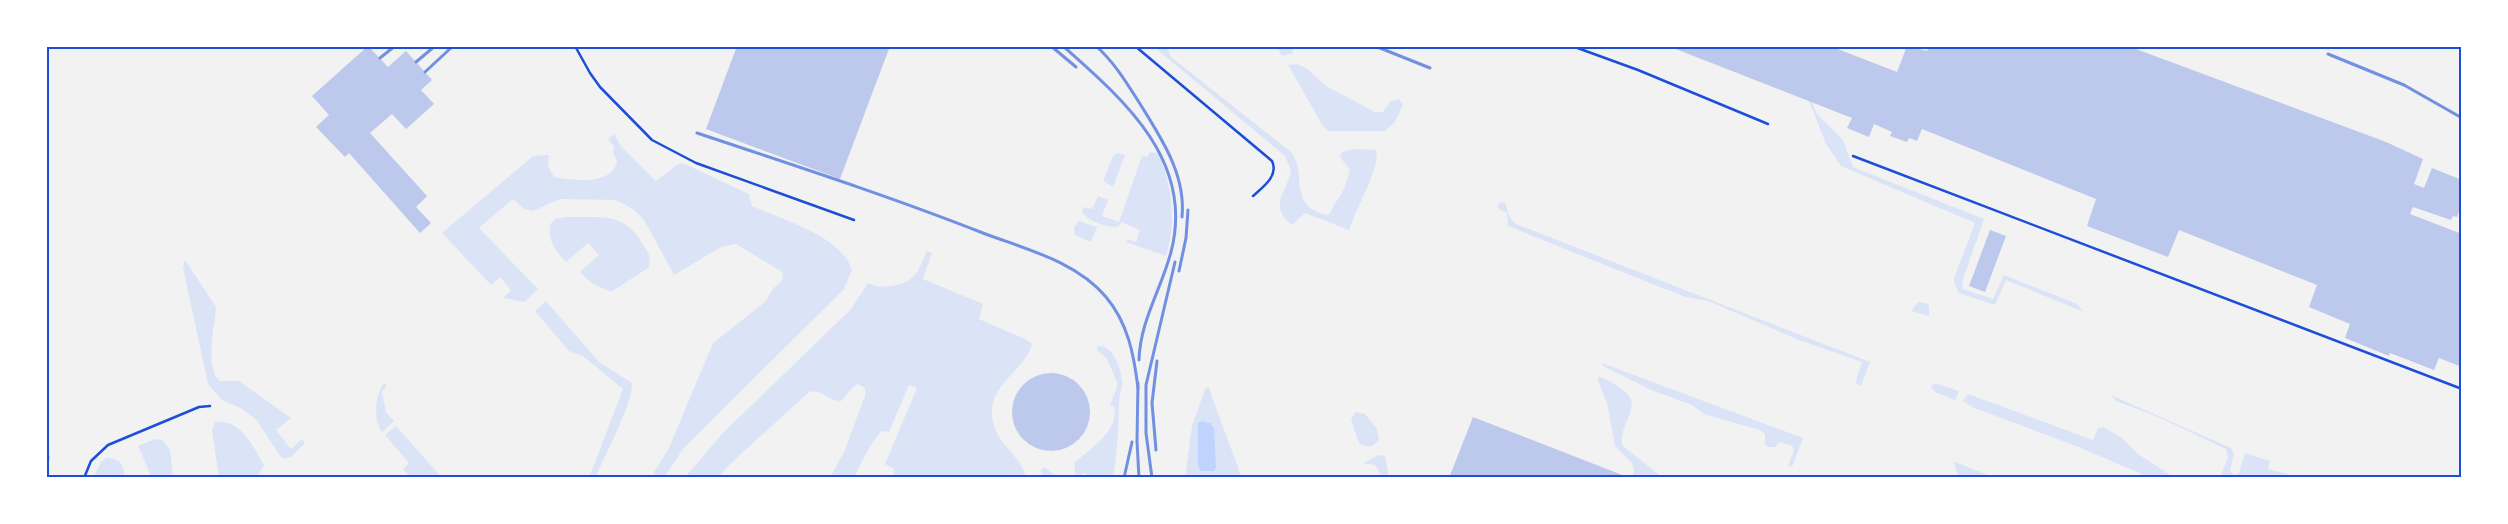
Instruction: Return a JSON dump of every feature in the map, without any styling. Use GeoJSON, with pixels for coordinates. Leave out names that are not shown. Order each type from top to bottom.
{"type":"FeatureCollection","features":[{"type":"Feature","properties":{"kind":"lane"},"geometry":{"type":"LineString","coordinates":[[575,46],[600,87],[652,140],[696,163],[854,220]]}},
{"type":"Feature","properties":{"kind":"lane"},"geometry":{"type":"LineString","coordinates":[[1135,46],[1272,161],[1274,171],[1272,176],[1253,196]]}},
{"type":"Feature","properties":{"kind":"lane"},"geometry":{"type":"LineString","coordinates":[[1572,46],[1638,70],[1768,124]]}},
{"type":"Feature","properties":{"kind":"lane"},"geometry":{"type":"LineString","coordinates":[[1853,156],[2462,389]]}},
{"type":"Feature","properties":{"kind":"lane"},"geometry":{"type":"LineString","coordinates":[[84,478],[91,461],[108,445],[199,407],[210,406]]}},
{"type":"Feature","properties":{"kind":"shaded area"},"geometry":{"type":"Polygon","coordinates":[[[1158,46],[1167,46],[1171,57],[1291,152],[1296,161],[1302,196],[1306,204],[1314,210],[1326,215],[1329,214],[1345,187],[1350,170],[1340,157],[1342,152],[1354,149],[1376,150],[1375,166],[1349,230],[1305,213],[1292,225],[1285,218],[1280,205],[1291,170],[1285,156],[1159,51],[1158,46]]]}},
{"type":"Feature","properties":{"kind":"shaded area"},"geometry":{"type":"Polygon","coordinates":[[[1277,46],[1292,46],[1293,53],[1282,56],[1277,46]]]}},
{"type":"Feature","properties":{"kind":"shaded area"},"geometry":{"type":"Polygon","coordinates":[[[1297,64],[1306,68],[1326,86],[1375,112],[1383,112],[1391,101],[1399,99],[1403,105],[1395,122],[1385,131],[1329,131],[1323,126],[1288,65],[1297,64]]]}},
{"type":"Feature","properties":{"kind":"shaded area"},"geometry":{"type":"Polygon","coordinates":[[[1809,101],[1812,102],[1817,114],[1843,140],[1853,167],[1984,219],[1962,282],[1963,289],[1993,299],[2004,275],[2077,304],[2084,312],[2006,280],[1995,305],[1959,293],[1954,278],[1975,223],[1841,166],[1826,144],[1809,101]]]}},
{"type":"Feature","properties":{"kind":"shaded area"},"geometry":{"type":"Polygon","coordinates":[[[614,134],[621,146],[656,181],[678,164],[685,164],[749,194],[752,206],[794,223],[824,238],[846,258],[852,270],[844,289],[683,449],[664,478],[655,478],[654,472],[668,450],[713,343],[765,302],[772,290],[783,279],[782,272],[736,244],[721,247],[674,275],[644,220],[634,210],[624,204],[615,200],[560,199],[533,211],[524,209],[513,199],[479,228],[538,289],[525,302],[503,298],[511,290],[500,277],[491,285],[442,233],[533,156],[549,155],[548,166],[554,177],[590,180],[607,175],[613,170],[617,162],[613,153],[614,147],[608,139],[614,134]]]}},
{"type":"Feature","properties":{"kind":"shaded area"},"geometry":{"type":"Polygon","coordinates":[[[1150,152],[1159,154],[1172,204],[1171,230],[1166,256],[1126,242],[1128,239],[1136,242],[1140,230],[1121,222],[1119,226],[1115,227],[1104,225],[1093,221],[1082,212],[1083,207],[1092,209],[1098,196],[1108,200],[1102,216],[1119,222],[1142,156],[1147,157],[1150,152]]]}},
{"type":"Feature","properties":{"kind":"shaded area"},"geometry":{"type":"Polygon","coordinates":[[[1117,153],[1125,155],[1113,187],[1103,181],[1113,156],[1117,153]]]}},
{"type":"Feature","properties":{"kind":"shaded area"},"geometry":{"type":"Polygon","coordinates":[[[1505,202],[1510,218],[1516,224],[1870,362],[1861,386],[1855,383],[1862,362],[1799,340],[1708,301],[1686,297],[1508,226],[1507,213],[1497,208],[1499,203],[1505,202]]]}},
{"type":"Feature","properties":{"kind":"shaded area"},"geometry":{"type":"Polygon","coordinates":[[[565,217],[601,217],[620,221],[636,234],[647,251],[650,259],[648,268],[611,292],[593,284],[580,272],[599,255],[588,243],[566,262],[553,245],[550,234],[551,223],[556,219],[565,217]]]}},
{"type":"Feature","properties":{"kind":"shaded area"},"geometry":{"type":"Polygon","coordinates":[[[1079,221],[1097,227],[1091,242],[1075,235],[1074,227],[1079,221]]]}},
{"type":"Feature","properties":{"kind":"shaded area"},"geometry":{"type":"Polygon","coordinates":[[[927,251],[932,253],[923,279],[983,304],[979,319],[1032,344],[1028,354],[999,390],[994,400],[992,412],[997,433],[1020,464],[1026,478],[894,478],[894,469],[885,464],[917,388],[909,385],[889,432],[882,431],[875,438],[862,460],[855,478],[830,478],[844,452],[865,396],[865,388],[858,384],[841,401],[821,393],[809,392],[729,465],[718,478],[684,478],[724,432],[851,309],[868,283],[879,286],[892,286],[905,282],[918,271],[927,251]]]}},
{"type":"Feature","properties":{"kind":"shaded area"},"geometry":{"type":"Polygon","coordinates":[[[185,260],[216,307],[211,357],[215,375],[220,381],[239,381],[291,418],[276,430],[291,449],[302,439],[305,443],[291,457],[285,459],[280,456],[256,419],[240,408],[222,400],[208,384],[183,268],[185,260]]]}},
{"type":"Feature","properties":{"kind":"shaded area"},"geometry":{"type":"Polygon","coordinates":[[[546,301],[599,362],[632,383],[623,416],[595,478],[589,478],[623,389],[583,356],[569,351],[535,311],[546,301]]]}},
{"type":"Feature","properties":{"kind":"shaded area"},"geometry":{"type":"Polygon","coordinates":[[[1918,302],[1926,303],[1929,306],[1929,316],[1911,311],[1918,302]]]}},
{"type":"Feature","properties":{"kind":"shaded area"},"geometry":{"type":"Polygon","coordinates":[[[1098,346],[1103,346],[1112,353],[1118,364],[1122,381],[1113,478],[1089,478],[1085,473],[1076,478],[1074,463],[1102,439],[1113,423],[1115,415],[1114,406],[1110,405],[1118,384],[1107,359],[1097,350],[1098,346]]]}},
{"type":"Feature","properties":{"kind":"shaded area"},"geometry":{"type":"Polygon","coordinates":[[[1602,363],[1803,438],[1792,467],[1788,466],[1794,450],[1792,446],[1780,442],[1775,447],[1768,447],[1765,444],[1765,434],[1760,430],[1704,414],[1692,405],[1651,390],[1603,366],[1602,363]]]}},
{"type":"Feature","properties":{"kind":"shaded area"},"geometry":{"type":"Polygon","coordinates":[[[1599,377],[1618,386],[1628,395],[1631,401],[1631,408],[1622,438],[1623,446],[1663,478],[1632,478],[1634,471],[1632,463],[1615,446],[1607,403],[1597,379],[1599,377]]]}},
{"type":"Feature","properties":{"kind":"shaded area"},"geometry":{"type":"Polygon","coordinates":[[[384,383],[387,386],[382,392],[386,412],[394,421],[382,432],[377,421],[376,407],[384,383]]]}},
{"type":"Feature","properties":{"kind":"shaded area"},"geometry":{"type":"Polygon","coordinates":[[[1935,383],[1959,391],[1955,400],[1935,392],[1931,387],[1935,383]]]}},
{"type":"Feature","properties":{"kind":"shaded area"},"geometry":{"type":"Polygon","coordinates":[[[1209,387],[1242,478],[1185,478],[1192,426],[1205,389],[1209,387]],[[1200,422],[1198,427],[1199,468],[1216,467],[1213,426],[1208,422],[1200,422]]]}},
{"type":"Feature","properties":{"kind":"shaded area"},"geometry":{"type":"Polygon","coordinates":[[[1968,394],[2093,440],[2098,428],[2103,427],[2122,438],[2138,454],[2175,478],[2151,478],[2081,448],[1972,407],[1963,401],[1968,394]]]}},
{"type":"Feature","properties":{"kind":"shaded area"},"geometry":{"type":"Polygon","coordinates":[[[2111,395],[2231,448],[2234,454],[2230,471],[2234,475],[2239,473],[2245,453],[2270,461],[2268,469],[2302,478],[2220,478],[2228,457],[2226,449],[2158,417],[2116,401],[2111,395]]]}},
{"type":"Feature","properties":{"kind":"shaded area"},"geometry":{"type":"Polygon","coordinates":[[[1355,412],[1365,414],[1377,429],[1379,439],[1373,445],[1365,446],[1359,443],[1351,420],[1355,412]]]}},
{"type":"Feature","properties":{"kind":"shaded area"},"geometry":{"type":"Polygon","coordinates":[[[215,422],[233,425],[246,436],[264,465],[257,478],[219,478],[212,430],[215,422]]]}},
{"type":"Feature","properties":{"kind":"shaded area"},"geometry":{"type":"Polygon","coordinates":[[[396,426],[442,478],[411,478],[403,469],[409,463],[385,435],[396,426]]]}},
{"type":"Feature","properties":{"kind":"shaded area"},"geometry":{"type":"Polygon","coordinates":[[[155,439],[162,440],[170,450],[173,478],[152,478],[138,446],[155,439]]]}},
{"type":"Feature","properties":{"kind":"shaded area"},"geometry":{"type":"Polygon","coordinates":[[[1379,455],[1385,456],[1389,478],[1383,478],[1375,465],[1363,463],[1379,455]]]}},
{"type":"Feature","properties":{"kind":"shaded area"},"geometry":{"type":"Polygon","coordinates":[[[106,458],[115,459],[120,463],[125,478],[93,478],[101,462],[106,458]]]}},
{"type":"Feature","properties":{"kind":"shaded area"},"geometry":{"type":"Polygon","coordinates":[[[1953,461],[1995,478],[1959,478],[1953,461]]]}},
{"type":"Feature","properties":{"kind":"shaded area"},"geometry":{"type":"Polygon","coordinates":[[[1045,467],[1057,478],[1044,478],[1040,470],[1045,467]]]}},
{"type":"Feature","properties":{"kind":"water"},"geometry":{"type":"Polygon","coordinates":[[[1202,421],[1210,423],[1214,428],[1216,467],[1214,471],[1201,471],[1198,465],[1198,423],[1202,421]]]}},
{"type":"Feature","properties":{"kind":"building"},"geometry":{"type":"Polygon","coordinates":[[[368,46],[388,67],[406,51],[432,80],[421,90],[434,104],[406,129],[392,114],[370,133],[427,196],[416,207],[431,223],[420,233],[349,153],[345,157],[316,127],[329,115],[312,96],[368,46]]]}},
{"type":"Feature","properties":{"kind":"building"},"geometry":{"type":"Polygon","coordinates":[[[737,46],[890,46],[840,179],[706,129],[737,46]]]}},
{"type":"Feature","properties":{"kind":"building"},"geometry":{"type":"Polygon","coordinates":[[[1668,46],[1830,46],[1897,72],[1907,46],[1927,51],[1929,46],[2128,46],[2386,142],[2423,159],[2414,184],[2424,188],[2432,168],[2462,180],[2462,204],[2457,217],[2453,216],[2451,220],[2413,207],[2410,214],[2462,234],[2462,367],[2439,358],[2434,370],[2390,353],[2389,356],[2345,338],[2350,324],[2309,307],[2317,285],[2179,230],[2168,257],[2087,226],[2096,199],[1922,129],[1917,141],[1909,138],[1907,142],[1890,136],[1892,132],[1874,124],[1869,137],[1847,128],[1852,118],[1668,46]]]}},
{"type":"Feature","properties":{"kind":"building"},"geometry":{"type":"Polygon","coordinates":[[[1990,230],[2006,236],[1985,292],[1969,286],[1990,230]]]}},
{"type":"Feature","properties":{"kind":"building"},"geometry":{"type":"Polygon","coordinates":[[[1051,373],[1066,376],[1079,384],[1087,397],[1090,412],[1087,427],[1079,440],[1066,448],[1051,451],[1036,448],[1023,440],[1015,427],[1012,412],[1015,397],[1023,384],[1036,376],[1051,373]]]}},
{"type":"Feature","properties":{"kind":"building"},"geometry":{"type":"Polygon","coordinates":[[[1473,417],[1630,478],[1449,478],[1473,417]]]}},
{"type":"Feature","properties":{"kind":"building"},"geometry":{"type":"Polygon","coordinates":[[[46,447],[50,457],[46,475],[46,447]]]}},
{"type":"Feature","properties":{"kind":"railway"},"geometry":{"type":"LineString","coordinates":[[380,58],[395,46]]}},
{"type":"Feature","properties":{"kind":"railway"},"geometry":{"type":"LineString","coordinates":[[416,62],[435,46]]}},
{"type":"Feature","properties":{"kind":"railway"},"geometry":{"type":"LineString","coordinates":[[425,72],[453,46]]}},
{"type":"Feature","properties":{"kind":"railway"},"geometry":{"type":"LineString","coordinates":[[1051,46],[1076,67]]}},
{"type":"Feature","properties":{"kind":"railway"},"geometry":{"type":"LineString","coordinates":[[1063,46],[1109,88],[1149,135],[1163,161],[1173,189],[1176,219],[1171,252],[1143,332],[1139,360]]}},
{"type":"Feature","properties":{"kind":"railway"},"geometry":{"type":"LineString","coordinates":[[1096,46],[1121,75],[1165,146],[1177,173],[1182,202],[1182,217]]}},
{"type":"Feature","properties":{"kind":"railway"},"geometry":{"type":"LineString","coordinates":[[1375,46],[1430,68]]}},
{"type":"Feature","properties":{"kind":"railway"},"geometry":{"type":"LineString","coordinates":[[2328,54],[2404,85],[2462,118]]}},
{"type":"Feature","properties":{"kind":"railway"},"geometry":{"type":"LineString","coordinates":[[697,133],[912,206],[1065,265],[1094,285],[1114,307],[1129,340],[1138,388]]}},
{"type":"Feature","properties":{"kind":"railway"},"geometry":{"type":"LineString","coordinates":[[1179,271],[1186,238],[1188,210]]}},
{"type":"Feature","properties":{"kind":"railway"},"geometry":{"type":"LineString","coordinates":[[1152,478],[1146,433],[1146,385],[1175,262]]}},
{"type":"Feature","properties":{"kind":"railway"},"geometry":{"type":"LineString","coordinates":[[1156,450],[1152,403],[1157,361]]}},
{"type":"Feature","properties":{"kind":"railway"},"geometry":{"type":"LineString","coordinates":[[1138,383],[1137,441],[1139,478]]}},
{"type":"Feature","properties":{"kind":"railway"},"geometry":{"type":"LineString","coordinates":[[1124,478],[1132,442]]}}]}
